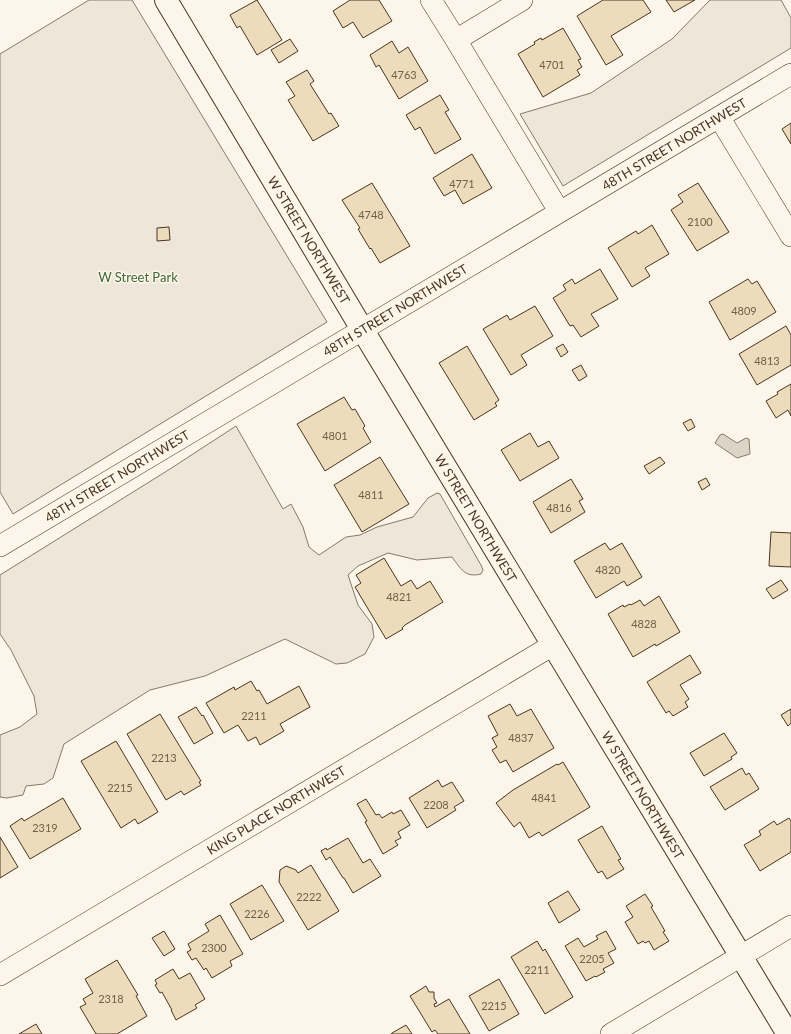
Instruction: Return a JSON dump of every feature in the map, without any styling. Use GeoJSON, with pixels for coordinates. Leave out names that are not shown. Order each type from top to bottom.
{"type":"FeatureCollection","features":[{"type":"Feature","properties":{"kind":"street","name":"W STREET NORTHWEST"},"geometry":{"type":"LineString","coordinates":[[166,0],[362,329],[788,1034]]}},
{"type":"Feature","properties":{"kind":"street"},"geometry":{"type":"LineString","coordinates":[[431,0],[559,211]]}},
{"type":"Feature","properties":{"kind":"street"},"geometry":{"type":"LineString","coordinates":[[456,40],[522,0]]}},
{"type":"Feature","properties":{"kind":"street","name":"48TH STREET NORTHWEST"},"geometry":{"type":"LineString","coordinates":[[3,537],[362,329],[791,74]]}},
{"type":"Feature","properties":{"kind":"street"},"geometry":{"type":"LineString","coordinates":[[720,117],[791,236]]}},
{"type":"Feature","properties":{"kind":"street","name":"KING PLACE NORTHWEST"},"geometry":{"type":"LineString","coordinates":[[0,975],[553,645]]}},
{"type":"Feature","properties":{"kind":"street"},"geometry":{"type":"LineString","coordinates":[[611,1034],[791,926]]}},
{"type":"Feature","properties":{"kind":"green space","name":"W Street Park"},"geometry":{"type":"Polygon","coordinates":[[[89,0],[132,0],[327,322],[13,514],[0,492],[0,54],[89,0]]]}},
{"type":"Feature","properties":{"kind":"green space"},"geometry":{"type":"Polygon","coordinates":[[[710,0],[781,0],[791,18],[791,48],[563,186],[520,114],[591,93],[672,39],[710,0]]]}},
{"type":"Feature","properties":{"kind":"green space"},"geometry":{"type":"Polygon","coordinates":[[[236,426],[283,509],[291,504],[303,527],[309,547],[319,555],[346,537],[360,535],[377,527],[413,517],[428,498],[437,493],[440,494],[481,565],[483,570],[481,574],[467,574],[452,557],[417,560],[388,553],[358,566],[348,575],[358,605],[372,624],[374,637],[365,654],[347,663],[336,664],[285,639],[205,676],[150,690],[64,744],[53,778],[44,784],[26,786],[23,795],[7,798],[0,797],[0,735],[20,727],[37,714],[34,696],[11,650],[0,634],[0,575],[236,426]]]}},
{"type":"Feature","properties":{"kind":"shaded area"},"geometry":{"type":"Polygon","coordinates":[[[723,434],[737,443],[746,438],[749,439],[750,454],[737,458],[715,443],[720,435],[723,434]]]}},
{"type":"Feature","properties":{"kind":"building"},"geometry":{"type":"Polygon","coordinates":[[[257,0],[282,40],[257,55],[240,26],[237,28],[230,15],[257,0]]]}},
{"type":"Feature","properties":{"kind":"building"},"geometry":{"type":"Polygon","coordinates":[[[350,0],[379,0],[392,21],[363,38],[353,22],[343,28],[333,11],[350,0]]]}},
{"type":"Feature","properties":{"kind":"building"},"geometry":{"type":"Polygon","coordinates":[[[603,0],[643,0],[651,12],[611,36],[623,55],[606,65],[577,16],[603,0]]]}},
{"type":"Feature","properties":{"kind":"building"},"geometry":{"type":"Polygon","coordinates":[[[666,0],[695,0],[674,12],[666,0]]]}},
{"type":"Feature","properties":{"kind":"building"},"geometry":{"type":"Polygon","coordinates":[[[563,28],[581,59],[578,60],[582,67],[577,70],[580,75],[543,97],[518,54],[535,44],[534,42],[541,38],[542,40],[563,28]]]}},
{"type":"Feature","properties":{"kind":"building"},"geometry":{"type":"Polygon","coordinates":[[[290,39],[298,51],[279,63],[271,50],[290,39]]]}},
{"type":"Feature","properties":{"kind":"building"},"geometry":{"type":"Polygon","coordinates":[[[392,41],[399,53],[408,47],[428,81],[399,99],[379,65],[376,67],[370,55],[392,41]]]}},
{"type":"Feature","properties":{"kind":"building"},"geometry":{"type":"Polygon","coordinates":[[[307,70],[314,81],[310,84],[329,114],[331,113],[339,126],[313,141],[288,100],[295,96],[286,82],[307,70]]]}},
{"type":"Feature","properties":{"kind":"building"},"geometry":{"type":"Polygon","coordinates":[[[440,95],[449,110],[445,112],[461,139],[435,154],[420,127],[415,130],[406,115],[440,95]]]}},
{"type":"Feature","properties":{"kind":"building"},"geometry":{"type":"Polygon","coordinates":[[[791,123],[791,144],[782,129],[791,123]]]}},
{"type":"Feature","properties":{"kind":"building"},"geometry":{"type":"Polygon","coordinates":[[[472,154],[492,188],[463,204],[455,190],[444,196],[433,178],[472,154]]]}},
{"type":"Feature","properties":{"kind":"building"},"geometry":{"type":"Polygon","coordinates":[[[372,183],[410,246],[380,263],[371,248],[370,249],[358,229],[360,228],[342,200],[372,183]]]}},
{"type":"Feature","properties":{"kind":"building"},"geometry":{"type":"Polygon","coordinates":[[[698,183],[729,232],[697,251],[671,210],[683,202],[678,195],[698,183]]]}},
{"type":"Feature","properties":{"kind":"building"},"geometry":{"type":"Polygon","coordinates":[[[652,225],[669,254],[645,268],[650,276],[632,287],[608,248],[636,231],[638,234],[652,225]]]}},
{"type":"Feature","properties":{"kind":"building"},"geometry":{"type":"Polygon","coordinates":[[[169,227],[170,240],[157,241],[157,228],[169,227]]]}},
{"type":"Feature","properties":{"kind":"building"},"geometry":{"type":"Polygon","coordinates":[[[600,269],[618,299],[591,314],[599,326],[581,337],[573,325],[570,326],[553,298],[566,290],[563,285],[572,279],[575,284],[600,269]]]}},
{"type":"Feature","properties":{"kind":"building"},"geometry":{"type":"Polygon","coordinates":[[[748,279],[752,284],[757,281],[776,312],[730,340],[709,302],[748,279]]]}},
{"type":"Feature","properties":{"kind":"building"},"geometry":{"type":"Polygon","coordinates":[[[535,306],[553,336],[521,355],[527,365],[511,375],[483,329],[507,315],[510,320],[535,306]]]}},
{"type":"Feature","properties":{"kind":"building"},"geometry":{"type":"Polygon","coordinates":[[[786,326],[791,335],[791,365],[757,385],[739,354],[786,326]]]}},
{"type":"Feature","properties":{"kind":"building"},"geometry":{"type":"Polygon","coordinates":[[[563,344],[568,352],[561,357],[556,348],[563,344]]]}},
{"type":"Feature","properties":{"kind":"building"},"geometry":{"type":"Polygon","coordinates":[[[467,346],[499,400],[495,403],[497,406],[474,420],[439,363],[467,346]]]}},
{"type":"Feature","properties":{"kind":"building"},"geometry":{"type":"Polygon","coordinates":[[[581,365],[587,376],[579,381],[572,370],[581,365]]]}},
{"type":"Feature","properties":{"kind":"building"},"geometry":{"type":"Polygon","coordinates":[[[791,384],[791,416],[788,410],[776,418],[766,401],[778,394],[777,392],[791,384]]]}},
{"type":"Feature","properties":{"kind":"building"},"geometry":{"type":"Polygon","coordinates":[[[344,397],[352,410],[355,409],[365,426],[363,428],[371,442],[325,471],[297,424],[344,397]]]}},
{"type":"Feature","properties":{"kind":"building"},"geometry":{"type":"Polygon","coordinates":[[[691,419],[695,427],[688,431],[683,423],[691,419]]]}},
{"type":"Feature","properties":{"kind":"building"},"geometry":{"type":"Polygon","coordinates":[[[530,433],[538,447],[549,441],[559,458],[520,481],[501,450],[530,433]]]}},
{"type":"Feature","properties":{"kind":"building"},"geometry":{"type":"Polygon","coordinates":[[[380,457],[409,504],[362,532],[334,485],[380,457]]]}},
{"type":"Feature","properties":{"kind":"building"},"geometry":{"type":"Polygon","coordinates":[[[660,457],[665,463],[649,474],[644,466],[660,457]]]}},
{"type":"Feature","properties":{"kind":"building"},"geometry":{"type":"Polygon","coordinates":[[[706,478],[710,485],[702,490],[698,482],[706,478]]]}},
{"type":"Feature","properties":{"kind":"building"},"geometry":{"type":"Polygon","coordinates":[[[571,479],[583,499],[579,501],[585,512],[551,533],[533,502],[571,479]]]}},
{"type":"Feature","properties":{"kind":"building"},"geometry":{"type":"Polygon","coordinates":[[[771,532],[791,533],[791,567],[769,566],[771,532]]]}},
{"type":"Feature","properties":{"kind":"building"},"geometry":{"type":"Polygon","coordinates":[[[605,543],[610,550],[622,543],[642,577],[627,586],[624,581],[596,598],[574,561],[605,543]]]}},
{"type":"Feature","properties":{"kind":"building"},"geometry":{"type":"Polygon","coordinates":[[[384,558],[401,586],[411,580],[417,589],[430,581],[443,602],[405,625],[402,628],[403,629],[386,639],[355,587],[361,583],[356,575],[384,558]]]}},
{"type":"Feature","properties":{"kind":"building"},"geometry":{"type":"Polygon","coordinates":[[[781,580],[788,590],[773,599],[766,589],[781,580]]]}},
{"type":"Feature","properties":{"kind":"building"},"geometry":{"type":"Polygon","coordinates":[[[659,596],[680,632],[633,657],[608,614],[623,605],[624,607],[630,604],[631,605],[640,600],[644,606],[659,596]]]}},
{"type":"Feature","properties":{"kind":"building"},"geometry":{"type":"Polygon","coordinates":[[[690,655],[701,673],[680,685],[689,699],[685,702],[688,707],[673,716],[669,711],[666,713],[647,682],[690,655]]]}},
{"type":"Feature","properties":{"kind":"building"},"geometry":{"type":"Polygon","coordinates":[[[251,681],[257,691],[259,690],[267,704],[299,686],[310,707],[280,724],[284,731],[260,745],[256,737],[248,741],[238,725],[224,733],[206,703],[234,687],[235,690],[251,681]]]}},
{"type":"Feature","properties":{"kind":"building"},"geometry":{"type":"Polygon","coordinates":[[[510,704],[517,716],[531,709],[554,748],[513,772],[506,760],[500,763],[492,750],[497,747],[492,738],[498,735],[488,716],[510,704]]]}},
{"type":"Feature","properties":{"kind":"building"},"geometry":{"type":"Polygon","coordinates":[[[196,707],[202,716],[203,715],[213,733],[194,744],[178,717],[196,707]]]}},
{"type":"Feature","properties":{"kind":"building"},"geometry":{"type":"Polygon","coordinates":[[[791,709],[791,723],[788,726],[781,715],[791,709]]]}},
{"type":"Feature","properties":{"kind":"building"},"geometry":{"type":"Polygon","coordinates":[[[160,714],[201,781],[199,782],[201,785],[184,795],[181,791],[166,800],[127,734],[160,714]]]}},
{"type":"Feature","properties":{"kind":"building"},"geometry":{"type":"Polygon","coordinates":[[[724,733],[737,753],[731,757],[732,759],[704,776],[690,753],[724,733]]]}},
{"type":"Feature","properties":{"kind":"building"},"geometry":{"type":"Polygon","coordinates":[[[116,741],[158,812],[138,824],[135,819],[121,828],[81,761],[116,741]]]}},
{"type":"Feature","properties":{"kind":"building"},"geometry":{"type":"Polygon","coordinates":[[[563,762],[590,807],[542,836],[539,832],[529,838],[520,822],[514,827],[496,803],[513,790],[563,762]]]}},
{"type":"Feature","properties":{"kind":"building"},"geometry":{"type":"Polygon","coordinates":[[[742,768],[746,775],[749,773],[759,789],[725,810],[710,787],[742,768]]]}},
{"type":"Feature","properties":{"kind":"building"},"geometry":{"type":"Polygon","coordinates":[[[438,780],[442,787],[452,782],[464,801],[454,807],[456,810],[427,828],[409,798],[438,780]]]}},
{"type":"Feature","properties":{"kind":"building"},"geometry":{"type":"Polygon","coordinates":[[[63,798],[81,829],[30,859],[10,826],[22,818],[24,821],[63,798]]]}},
{"type":"Feature","properties":{"kind":"building"},"geometry":{"type":"Polygon","coordinates":[[[366,799],[376,815],[379,814],[382,818],[392,812],[393,814],[401,810],[410,825],[398,832],[401,838],[395,841],[398,845],[383,854],[365,822],[367,821],[357,804],[366,799]]]}},
{"type":"Feature","properties":{"kind":"building"},"geometry":{"type":"Polygon","coordinates":[[[789,818],[791,821],[791,852],[760,871],[744,845],[761,835],[759,831],[774,821],[777,825],[789,818]]]}},
{"type":"Feature","properties":{"kind":"building"},"geometry":{"type":"Polygon","coordinates":[[[602,826],[621,859],[618,860],[624,869],[607,879],[602,871],[598,873],[578,840],[602,826]]]}},
{"type":"Feature","properties":{"kind":"building"},"geometry":{"type":"Polygon","coordinates":[[[0,837],[18,867],[0,878],[0,837]]]}},
{"type":"Feature","properties":{"kind":"building"},"geometry":{"type":"Polygon","coordinates":[[[348,838],[363,863],[370,859],[381,876],[353,893],[330,857],[326,860],[321,851],[326,848],[327,850],[348,838]]]}},
{"type":"Feature","properties":{"kind":"building"},"geometry":{"type":"Polygon","coordinates":[[[311,865],[339,911],[308,930],[279,882],[280,870],[286,866],[296,870],[298,873],[311,865]]]}},
{"type":"Feature","properties":{"kind":"building"},"geometry":{"type":"Polygon","coordinates":[[[262,885],[284,921],[251,940],[230,904],[262,885]]]}},
{"type":"Feature","properties":{"kind":"building"},"geometry":{"type":"Polygon","coordinates":[[[568,891],[580,910],[559,923],[548,903],[568,891]]]}},
{"type":"Feature","properties":{"kind":"building"},"geometry":{"type":"Polygon","coordinates":[[[645,894],[653,906],[651,907],[669,941],[654,950],[649,941],[645,943],[643,941],[638,944],[625,922],[633,917],[626,906],[645,894]]]}},
{"type":"Feature","properties":{"kind":"building"},"geometry":{"type":"Polygon","coordinates":[[[220,915],[243,954],[230,961],[232,966],[212,978],[206,968],[204,970],[196,958],[192,960],[187,952],[191,950],[188,944],[209,931],[205,924],[220,915]]]}},
{"type":"Feature","properties":{"kind":"building"},"geometry":{"type":"Polygon","coordinates":[[[164,931],[175,949],[164,956],[152,938],[164,931]]]}},
{"type":"Feature","properties":{"kind":"building"},"geometry":{"type":"Polygon","coordinates":[[[606,931],[616,949],[608,953],[614,963],[603,969],[605,972],[586,981],[565,946],[578,938],[584,947],[598,939],[596,936],[606,931]]]}},
{"type":"Feature","properties":{"kind":"building"},"geometry":{"type":"Polygon","coordinates":[[[537,941],[543,951],[545,949],[573,997],[545,1014],[511,957],[537,941]]]}},
{"type":"Feature","properties":{"kind":"building"},"geometry":{"type":"Polygon","coordinates":[[[117,960],[138,995],[136,996],[147,1016],[117,1034],[96,1034],[80,1007],[86,1004],[83,999],[93,993],[85,979],[117,960]]]}},
{"type":"Feature","properties":{"kind":"building"},"geometry":{"type":"Polygon","coordinates":[[[173,969],[179,979],[190,973],[205,999],[195,1005],[197,1008],[176,1020],[162,992],[160,993],[155,985],[157,984],[155,980],[173,969]]]}},
{"type":"Feature","properties":{"kind":"building"},"geometry":{"type":"Polygon","coordinates":[[[499,979],[519,1014],[489,1031],[469,996],[499,979]]]}},
{"type":"Feature","properties":{"kind":"building"},"geometry":{"type":"Polygon","coordinates":[[[426,986],[429,992],[434,992],[434,998],[437,1003],[434,1004],[435,1007],[449,999],[470,1034],[438,1034],[435,1030],[432,1032],[410,996],[426,986]]]}},
{"type":"Feature","properties":{"kind":"building"},"geometry":{"type":"Polygon","coordinates":[[[36,1024],[42,1034],[19,1034],[36,1024]]]}},
{"type":"Feature","properties":{"kind":"building"},"geometry":{"type":"Polygon","coordinates":[[[406,1025],[412,1034],[391,1034],[392,1033],[406,1025]]]}}]}
